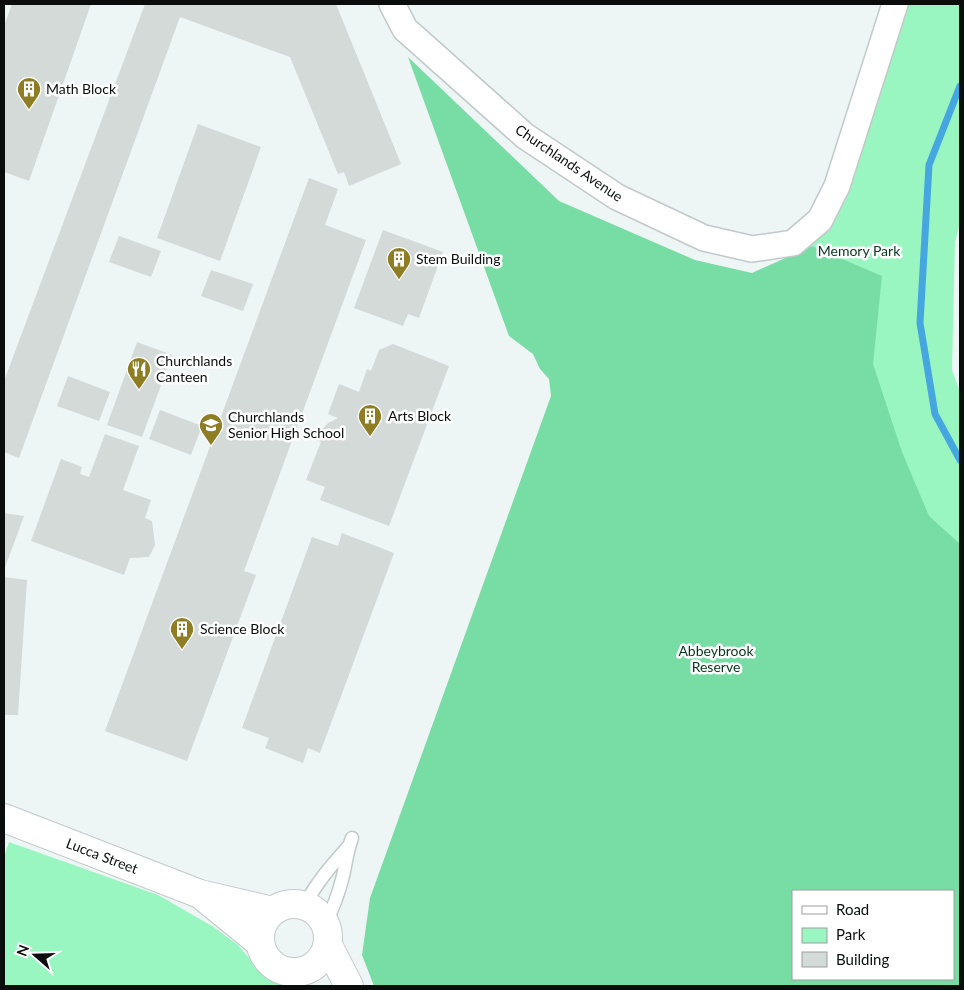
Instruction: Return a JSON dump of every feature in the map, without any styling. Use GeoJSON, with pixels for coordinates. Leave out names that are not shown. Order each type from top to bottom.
{"type":"FeatureCollection","features":[{"type":"Feature","properties":{"kind":"street","name":"Churchlands Avenue"},"geometry":{"type":"LineString","coordinates":[[392,4],[405,29],[525,136],[617,197],[704,238],[752,249],[793,243],[820,220],[836,186],[895,4]]}},
{"type":"Feature","properties":{"kind":"street","name":"Lucca Street"},"geometry":{"type":"LineString","coordinates":[[4,818],[200,894],[273,911]]}},
{"type":"Feature","properties":{"kind":"street","name":"Lucca Street"},"geometry":{"type":"LineString","coordinates":[[200,894],[259,942]]}},
{"type":"Feature","properties":{"kind":"street"},"geometry":{"type":"LineString","coordinates":[[327,934],[324,956],[312,979],[278,969],[269,962],[262,952],[259,942],[265,920],[273,911],[283,905],[305,905],[319,913],[349,986]]}},
{"type":"Feature","properties":{"kind":"lane"},"geometry":{"type":"LineString","coordinates":[[305,905],[328,869],[350,843],[343,877],[330,914],[327,934]]}},
{"type":"Feature","properties":{"kind":"green space","name":"Memory Park"},"geometry":{"type":"Polygon","coordinates":[[[903,4],[960,4],[960,223],[955,242],[952,370],[960,392],[960,604],[816,263],[812,246],[858,158],[903,4]]]}},
{"type":"Feature","properties":{"kind":"green space","name":"Abbeybrook Reserve"},"geometry":{"type":"Polygon","coordinates":[[[408,57],[559,201],[695,260],[752,273],[812,246],[882,276],[873,364],[902,452],[929,516],[960,544],[960,986],[374,986],[362,955],[370,898],[551,396],[549,379],[540,369],[533,354],[509,336],[408,57]]]}},
{"type":"Feature","properties":{"kind":"green space"},"geometry":{"type":"Polygon","coordinates":[[[9,842],[158,895],[212,926],[238,945],[254,964],[274,981],[287,986],[4,986],[4,857],[9,842]]]}},
{"type":"Feature","properties":{"kind":"building","name":"Math Block"},"geometry":{"type":"Polygon","coordinates":[[[12,4],[91,4],[29,181],[4,172],[4,26],[12,4]]]}},
{"type":"Feature","properties":{"kind":"building"},"geometry":{"type":"Polygon","coordinates":[[[145,4],[336,4],[401,164],[349,186],[344,172],[338,174],[290,57],[180,17],[19,458],[4,452],[4,381],[145,4]]]}},
{"type":"Feature","properties":{"kind":"building"},"geometry":{"type":"Polygon","coordinates":[[[198,124],[261,147],[220,261],[157,238],[198,124]]]}},
{"type":"Feature","properties":{"kind":"building"},"geometry":{"type":"Polygon","coordinates":[[[309,178],[338,189],[325,225],[366,240],[244,571],[256,575],[187,761],[105,731],[309,178]]]}},
{"type":"Feature","properties":{"kind":"building","name":"Stem Building"},"geometry":{"type":"Polygon","coordinates":[[[383,230],[443,252],[419,318],[408,314],[403,326],[354,308],[383,230]]]}},
{"type":"Feature","properties":{"kind":"building"},"geometry":{"type":"Polygon","coordinates":[[[119,236],[161,251],[151,277],[109,262],[119,236]]]}},
{"type":"Feature","properties":{"kind":"building"},"geometry":{"type":"Polygon","coordinates":[[[211,270],[253,284],[243,311],[201,296],[211,270]]]}},
{"type":"Feature","properties":{"kind":"building","name":"Churchlands Canteen"},"geometry":{"type":"Polygon","coordinates":[[[137,342],[172,355],[142,437],[107,425],[137,342]]]}},
{"type":"Feature","properties":{"kind":"building","name":"Arts Block"},"geometry":{"type":"Polygon","coordinates":[[[393,344],[449,366],[389,526],[320,500],[325,487],[306,480],[321,442],[316,440],[318,434],[328,423],[338,418],[328,414],[339,384],[359,392],[367,369],[371,371],[379,350],[393,344]]]}},
{"type":"Feature","properties":{"kind":"building"},"geometry":{"type":"Polygon","coordinates":[[[68,376],[110,392],[99,421],[57,406],[68,376]]]}},
{"type":"Feature","properties":{"kind":"building"},"geometry":{"type":"Polygon","coordinates":[[[160,410],[202,426],[191,455],[149,439],[160,410]]]}},
{"type":"Feature","properties":{"kind":"building"},"geometry":{"type":"Polygon","coordinates":[[[105,434],[139,446],[123,490],[151,500],[145,518],[152,521],[155,545],[149,557],[130,558],[124,575],[31,541],[61,459],[82,467],[80,474],[89,477],[105,434]]]}},
{"type":"Feature","properties":{"kind":"building"},"geometry":{"type":"Polygon","coordinates":[[[4,513],[24,516],[4,570],[4,513]]]}},
{"type":"Feature","properties":{"kind":"building","name":"Science Block"},"geometry":{"type":"Polygon","coordinates":[[[342,533],[394,553],[320,753],[308,748],[303,763],[265,748],[269,738],[242,728],[312,537],[338,546],[342,533]]]}},
{"type":"Feature","properties":{"kind":"building"},"geometry":{"type":"Polygon","coordinates":[[[4,577],[27,580],[18,715],[4,715],[4,577]]]}},
{"type":"Feature","properties":{"kind":"waterway"},"geometry":{"type":"LineString","coordinates":[[960,86],[929,165],[920,323],[935,414],[960,460]]}},
{"type":"Feature","properties":{"kind":"place","name":"Math Block"},"geometry":{"type":"Point","coordinates":[29,110]}},
{"type":"Feature","properties":{"kind":"place","name":"Stem Building"},"geometry":{"type":"Point","coordinates":[399,280]}},
{"type":"Feature","properties":{"kind":"place","name":"Churchlands Canteen"},"geometry":{"type":"Point","coordinates":[139,390]}},
{"type":"Feature","properties":{"kind":"place","name":"Arts Block"},"geometry":{"type":"Point","coordinates":[370,437]}},
{"type":"Feature","properties":{"kind":"place","name":"Churchlands Senior High School"},"geometry":{"type":"Point","coordinates":[211,446]}},
{"type":"Feature","properties":{"kind":"place","name":"Science Block"},"geometry":{"type":"Point","coordinates":[182,650]}}]}
